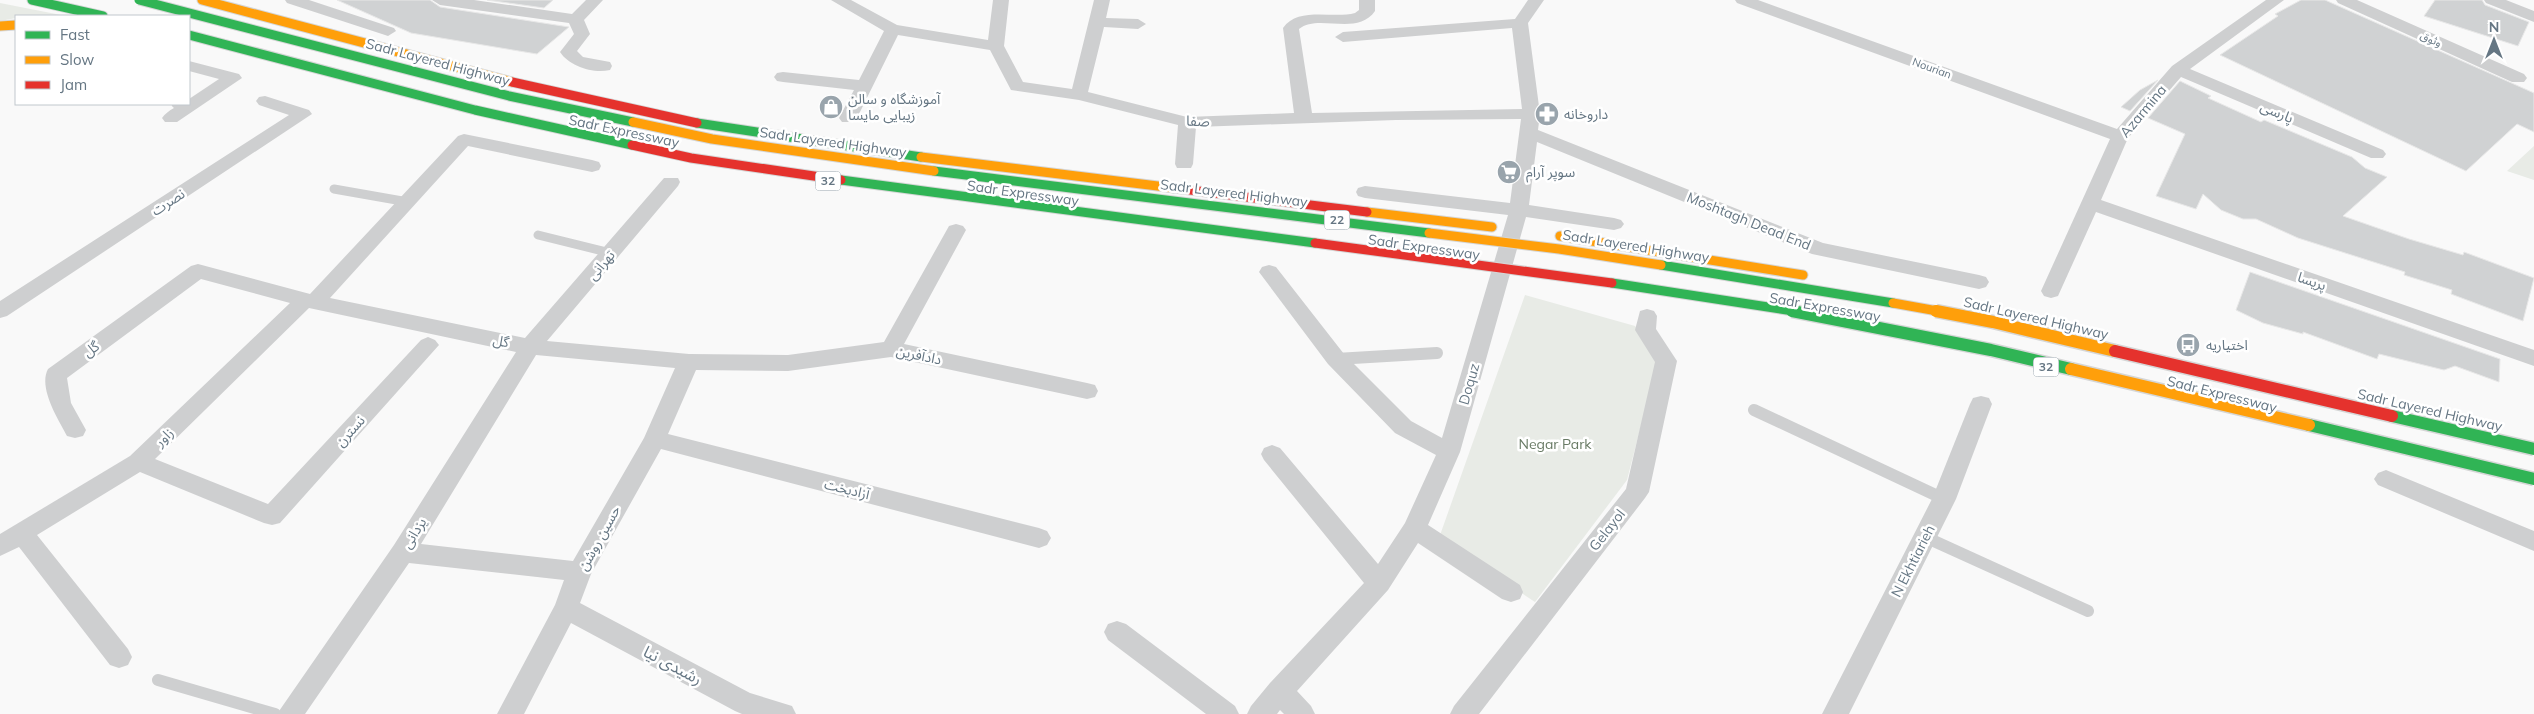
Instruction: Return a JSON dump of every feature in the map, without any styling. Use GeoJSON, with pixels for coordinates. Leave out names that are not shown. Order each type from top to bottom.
{"type":"FeatureCollection","features":[{"type":"Feature","properties":{"kind":"main road"},"geometry":{"type":"LineString","coordinates":[[32,0],[99,15]]}},
{"type":"Feature","properties":{"kind":"main road"},"geometry":{"type":"LineString","coordinates":[[51,0],[113,15]]}},
{"type":"Feature","properties":{"kind":"main road","name":"Sadr Layered Highway"},"geometry":{"type":"LineString","coordinates":[[139,0],[509,96],[712,139],[914,169],[1549,248],[1815,289],[1993,322],[2534,450]]}},
{"type":"Feature","properties":{"kind":"main road","name":"Sadr Expressway"},"geometry":{"type":"LineString","coordinates":[[202,0],[517,83],[719,128],[920,156],[1521,231]]}},
{"type":"Feature","properties":{"kind":"main road"},"geometry":{"type":"LineString","coordinates":[[0,26],[15,25]]}},
{"type":"Feature","properties":{"kind":"main road","name":"Sadr Expressway"},"geometry":{"type":"LineString","coordinates":[[190,37],[471,113],[689,160],[898,192],[1551,279],[1815,319],[1992,354],[2534,485]]}},
{"type":"Feature","properties":{"kind":"main road","name":"22"},"geometry":{"type":"LineString","coordinates":[[190,37],[475,110],[692,158],[900,189],[1552,274],[1816,315],[1992,350],[2534,479]]}},
{"type":"Feature","properties":{"kind":"main road","name":"Sadr Expressway"},"geometry":{"type":"LineString","coordinates":[[1555,235],[1816,278]]}},
{"type":"Feature","properties":{"kind":"main road","name":"Sadr Expressway"},"geometry":{"type":"LineString","coordinates":[[1836,282],[2008,318],[2534,438]]}},
{"type":"Feature","properties":{"kind":"street"},"geometry":{"type":"LineString","coordinates":[[293,0],[388,31]]}},
{"type":"Feature","properties":{"kind":"street"},"geometry":{"type":"LineString","coordinates":[[440,0],[484,3],[576,19]]}},
{"type":"Feature","properties":{"kind":"street"},"geometry":{"type":"LineString","coordinates":[[576,19],[595,0]]}},
{"type":"Feature","properties":{"kind":"street"},"geometry":{"type":"LineString","coordinates":[[840,0],[894,29],[996,46],[1001,0]]}},
{"type":"Feature","properties":{"kind":"street"},"geometry":{"type":"LineString","coordinates":[[1080,95],[1102,0]]}},
{"type":"Feature","properties":{"kind":"street"},"geometry":{"type":"LineString","coordinates":[[1304,119],[1291,28],[1300,21],[1342,20],[1366,14],[1367,0]]}},
{"type":"Feature","properties":{"kind":"street"},"geometry":{"type":"LineString","coordinates":[[1343,37],[1520,23],[1536,0]]}},
{"type":"Feature","properties":{"kind":"street","name":"Nourian"},"geometry":{"type":"LineString","coordinates":[[1743,0],[2120,136]]}},
{"type":"Feature","properties":{"kind":"street","name":"Azarmina"},"geometry":{"type":"LineString","coordinates":[[2051,291],[2120,136],[2178,70],[2276,0]]}},
{"type":"Feature","properties":{"kind":"street","name":"وثوق"},"geometry":{"type":"LineString","coordinates":[[2344,0],[2518,78]]}},
{"type":"Feature","properties":{"kind":"street"},"geometry":{"type":"LineString","coordinates":[[2492,0],[2534,17]]}},
{"type":"Feature","properties":{"kind":"street"},"geometry":{"type":"LineString","coordinates":[[576,19],[582,34],[568,52],[578,61],[604,66]]}},
{"type":"Feature","properties":{"kind":"street"},"geometry":{"type":"LineString","coordinates":[[1097,22],[1138,24]]}},
{"type":"Feature","properties":{"kind":"street","name":"Doquz"},"geometry":{"type":"LineString","coordinates":[[1260,714],[1379,583],[1415,528],[1449,452],[1519,210],[1530,123],[1520,23]]}},
{"type":"Feature","properties":{"kind":"street"},"geometry":{"type":"LineString","coordinates":[[0,26],[15,29]]}},
{"type":"Feature","properties":{"kind":"street"},"geometry":{"type":"LineString","coordinates":[[848,118],[894,29]]}},
{"type":"Feature","properties":{"kind":"street","name":"صفا"},"geometry":{"type":"LineString","coordinates":[[996,46],[1017,86],[1080,95],[1187,122],[1304,119],[1530,123]]}},
{"type":"Feature","properties":{"kind":"street"},"geometry":{"type":"LineString","coordinates":[[190,66],[233,78],[190,103]]}},
{"type":"Feature","properties":{"kind":"street","name":"پارسی"},"geometry":{"type":"LineString","coordinates":[[2178,70],[2377,154]]}},
{"type":"Feature","properties":{"kind":"street"},"geometry":{"type":"LineString","coordinates":[[783,77],[866,86]]}},
{"type":"Feature","properties":{"kind":"street","name":"نصرت"},"geometry":{"type":"LineString","coordinates":[[0,311],[303,114],[265,101]]}},
{"type":"Feature","properties":{"kind":"street"},"geometry":{"type":"LineString","coordinates":[[1184,164],[1187,122]]}},
{"type":"Feature","properties":{"kind":"street","name":"Moshtagh Dead End"},"geometry":{"type":"LineString","coordinates":[[1530,123],[1819,249],[1978,282]]}},
{"type":"Feature","properties":{"kind":"street"},"geometry":{"type":"LineString","coordinates":[[310,301],[408,202],[464,140],[592,166]]}},
{"type":"Feature","properties":{"kind":"street","name":"تهرانی"},"geometry":{"type":"LineString","coordinates":[[530,347],[671,182]]}},
{"type":"Feature","properties":{"kind":"street"},"geometry":{"type":"LineString","coordinates":[[1365,192],[1519,210],[1614,224]]}},
{"type":"Feature","properties":{"kind":"street","name":"پریسا"},"geometry":{"type":"LineString","coordinates":[[2090,203],[2534,358]]}},
{"type":"Feature","properties":{"kind":"street"},"geometry":{"type":"LineString","coordinates":[[891,349],[956,230]]}},
{"type":"Feature","properties":{"kind":"street","name":"گل"},"geometry":{"type":"LineString","coordinates":[[75,430],[60,403],[56,375],[198,270],[310,301],[530,347],[689,362]]}},
{"type":"Feature","properties":{"kind":"street"},"geometry":{"type":"LineString","coordinates":[[1269,272],[1336,358],[1403,426],[1449,452]]}},
{"type":"Feature","properties":{"kind":"street","name":"زاور"},"geometry":{"type":"LineString","coordinates":[[0,546],[138,462],[310,301]]}},
{"type":"Feature","properties":{"kind":"street","name":"Gelayol"},"geometry":{"type":"LineString","coordinates":[[1463,714],[1637,492],[1666,361],[1645,330],[1647,316]]}},
{"type":"Feature","properties":{"kind":"street","name":"نسترن"},"geometry":{"type":"LineString","coordinates":[[138,462],[272,516],[428,345]]}},
{"type":"Feature","properties":{"kind":"street","name":"یزدانی"},"geometry":{"type":"LineString","coordinates":[[290,714],[403,552],[530,347]]}},
{"type":"Feature","properties":{"kind":"street","name":"دادآفرین"},"geometry":{"type":"LineString","coordinates":[[689,362],[788,363],[891,349],[1088,391]]}},
{"type":"Feature","properties":{"kind":"street","name":"حسین روشن"},"geometry":{"type":"LineString","coordinates":[[510,714],[566,608],[580,572],[655,439],[689,362]]}},
{"type":"Feature","properties":{"kind":"street","name":"N Ekhtiarieh"},"geometry":{"type":"LineString","coordinates":[[1835,714],[1944,499],[1981,404]]}},
{"type":"Feature","properties":{"kind":"street","name":"آزادبخت"},"geometry":{"type":"LineString","coordinates":[[655,439],[1039,538]]}},
{"type":"Feature","properties":{"kind":"street"},"geometry":{"type":"LineString","coordinates":[[1272,454],[1379,583]]}},
{"type":"Feature","properties":{"kind":"street"},"geometry":{"type":"LineString","coordinates":[[2386,479],[2534,541]]}},
{"type":"Feature","properties":{"kind":"street"},"geometry":{"type":"LineString","coordinates":[[1415,528],[1511,592]]}},
{"type":"Feature","properties":{"kind":"street"},"geometry":{"type":"LineString","coordinates":[[22,533],[119,657]]}},
{"type":"Feature","properties":{"kind":"street"},"geometry":{"type":"LineString","coordinates":[[403,552],[580,572]]}},
{"type":"Feature","properties":{"kind":"street","name":"رشیدی نیا"},"geometry":{"type":"LineString","coordinates":[[566,608],[744,703],[783,714]]}},
{"type":"Feature","properties":{"kind":"street"},"geometry":{"type":"LineString","coordinates":[[1117,632],[1226,714]]}},
{"type":"Feature","properties":{"kind":"street"},"geometry":{"type":"LineString","coordinates":[[1279,691],[1302,714]]}},
{"type":"Feature","properties":{"kind":"lane"},"geometry":{"type":"LineString","coordinates":[[334,189],[408,202]]}},
{"type":"Feature","properties":{"kind":"lane"},"geometry":{"type":"LineString","coordinates":[[538,235],[611,253]]}},
{"type":"Feature","properties":{"kind":"lane"},"geometry":{"type":"LineString","coordinates":[[1336,358],[1437,353]]}},
{"type":"Feature","properties":{"kind":"lane"},"geometry":{"type":"LineString","coordinates":[[1754,410],[1944,499]]}},
{"type":"Feature","properties":{"kind":"lane"},"geometry":{"type":"LineString","coordinates":[[1925,537],[2088,611]]}},
{"type":"Feature","properties":{"kind":"lane"},"geometry":{"type":"LineString","coordinates":[[158,680],[275,714]]}},
{"type":"Feature","properties":{"kind":"green space"},"geometry":{"type":"Polygon","coordinates":[[[0,3],[61,15],[15,15],[15,18],[0,21],[0,3]]]}},
{"type":"Feature","properties":{"kind":"green space"},"geometry":{"type":"Polygon","coordinates":[[[2534,146],[2534,180],[2507,171],[2534,146]]]}},
{"type":"Feature","properties":{"kind":"green space","name":"Negar Park"},"geometry":{"type":"Polygon","coordinates":[[[1525,295],[1635,326],[1658,359],[1627,480],[1535,602],[1439,538],[1525,295]]]}},
{"type":"Feature","properties":{"kind":"building"},"geometry":{"type":"Polygon","coordinates":[[[337,0],[430,0],[440,7],[569,27],[537,54],[411,33],[337,0]]]}},
{"type":"Feature","properties":{"kind":"building"},"geometry":{"type":"Polygon","coordinates":[[[487,0],[553,0],[544,8],[487,0]]]}},
{"type":"Feature","properties":{"kind":"building"},"geometry":{"type":"Polygon","coordinates":[[[2301,0],[2325,0],[2534,93],[2534,132],[2517,124],[2466,171],[2220,55],[2278,16],[2275,14],[2301,0]]]}},
{"type":"Feature","properties":{"kind":"building"},"geometry":{"type":"Polygon","coordinates":[[[2435,0],[2482,0],[2485,5],[2529,22],[2518,46],[2424,16],[2435,0]]]}},
{"type":"Feature","properties":{"kind":"building"},"geometry":{"type":"Polygon","coordinates":[[[2158,80],[2130,111],[2121,107],[2140,90],[2158,80]]]}},
{"type":"Feature","properties":{"kind":"building"},"geometry":{"type":"Polygon","coordinates":[[[2180,81],[2211,96],[2208,98],[2261,122],[2264,120],[2352,157],[2365,168],[2387,177],[2343,216],[2409,239],[2463,255],[2464,252],[2534,278],[2523,321],[2451,294],[2452,290],[2404,275],[2405,272],[2298,238],[2256,219],[2243,219],[2221,210],[2203,194],[2196,209],[2156,196],[2185,134],[2148,118],[2180,81]]]}},
{"type":"Feature","properties":{"kind":"building"},"geometry":{"type":"Polygon","coordinates":[[[2250,272],[2500,359],[2499,382],[2455,366],[2444,370],[2379,354],[2377,359],[2303,332],[2303,334],[2263,323],[2236,310],[2250,272]]]}},
{"type":"Feature","properties":{"kind":"traffic: fast"},"geometry":{"type":"LineString","coordinates":[[32,0],[99,15]]}},
{"type":"Feature","properties":{"kind":"traffic: fast"},"geometry":{"type":"LineString","coordinates":[[139,0],[509,96],[633,122]]}},
{"type":"Feature","properties":{"kind":"traffic: fast"},"geometry":{"type":"LineString","coordinates":[[190,35],[475,110],[632,145]]}},
{"type":"Feature","properties":{"kind":"traffic: fast"},"geometry":{"type":"LineString","coordinates":[[697,123],[921,157]]}},
{"type":"Feature","properties":{"kind":"traffic: fast"},"geometry":{"type":"LineString","coordinates":[[934,171],[1429,233]]}},
{"type":"Feature","properties":{"kind":"traffic: fast"},"geometry":{"type":"LineString","coordinates":[[841,180],[1315,243]]}},
{"type":"Feature","properties":{"kind":"traffic: fast"},"geometry":{"type":"LineString","coordinates":[[1661,265],[1893,303]]}},
{"type":"Feature","properties":{"kind":"traffic: fast"},"geometry":{"type":"LineString","coordinates":[[1612,283],[1816,315],[1991,350],[2071,369]]}},
{"type":"Feature","properties":{"kind":"traffic: fast"},"geometry":{"type":"LineString","coordinates":[[2392,416],[2534,449]]}},
{"type":"Feature","properties":{"kind":"traffic: fast"},"geometry":{"type":"LineString","coordinates":[[2309,425],[2534,479]]}},
{"type":"Feature","properties":{"kind":"traffic: slow"},"geometry":{"type":"LineString","coordinates":[[202,0],[512,82]]}},
{"type":"Feature","properties":{"kind":"traffic: slow"},"geometry":{"type":"LineString","coordinates":[[0,26],[15,25]]}},
{"type":"Feature","properties":{"kind":"traffic: slow"},"geometry":{"type":"LineString","coordinates":[[633,122],[712,139],[934,171]]}},
{"type":"Feature","properties":{"kind":"traffic: slow"},"geometry":{"type":"LineString","coordinates":[[921,157],[1174,188]]}},
{"type":"Feature","properties":{"kind":"traffic: slow"},"geometry":{"type":"LineString","coordinates":[[1367,212],[1492,227]]}},
{"type":"Feature","properties":{"kind":"traffic: slow"},"geometry":{"type":"LineString","coordinates":[[1429,233],[1559,249],[1661,265]]}},
{"type":"Feature","properties":{"kind":"traffic: slow"},"geometry":{"type":"LineString","coordinates":[[1560,236],[1803,275]]}},
{"type":"Feature","properties":{"kind":"traffic: slow"},"geometry":{"type":"LineString","coordinates":[[1893,303],[1993,322],[2115,351]]}},
{"type":"Feature","properties":{"kind":"traffic: slow"},"geometry":{"type":"LineString","coordinates":[[2071,369],[2309,425]]}},
{"type":"Feature","properties":{"kind":"traffic: jam"},"geometry":{"type":"LineString","coordinates":[[512,82],[697,123]]}},
{"type":"Feature","properties":{"kind":"traffic: jam"},"geometry":{"type":"LineString","coordinates":[[632,145],[691,158],[841,180]]}},
{"type":"Feature","properties":{"kind":"traffic: jam"},"geometry":{"type":"LineString","coordinates":[[1174,188],[1367,212]]}},
{"type":"Feature","properties":{"kind":"traffic: jam"},"geometry":{"type":"LineString","coordinates":[[1315,243],[1612,283]]}},
{"type":"Feature","properties":{"kind":"traffic: jam"},"geometry":{"type":"LineString","coordinates":[[2115,351],[2392,416]]}},
{"type":"Feature","properties":{"kind":"place","name":"آموزشگاه و سالن زیبایی مایسا"},"geometry":{"type":"Point","coordinates":[831,107]}},
{"type":"Feature","properties":{"kind":"place","name":"داروخانه"},"geometry":{"type":"Point","coordinates":[1547,114]}},
{"type":"Feature","properties":{"kind":"place","name":"سوپر آرام"},"geometry":{"type":"Point","coordinates":[1509,172]}},
{"type":"Feature","properties":{"kind":"place","name":"اختیاریه"},"geometry":{"type":"Point","coordinates":[2188,345]}}]}
